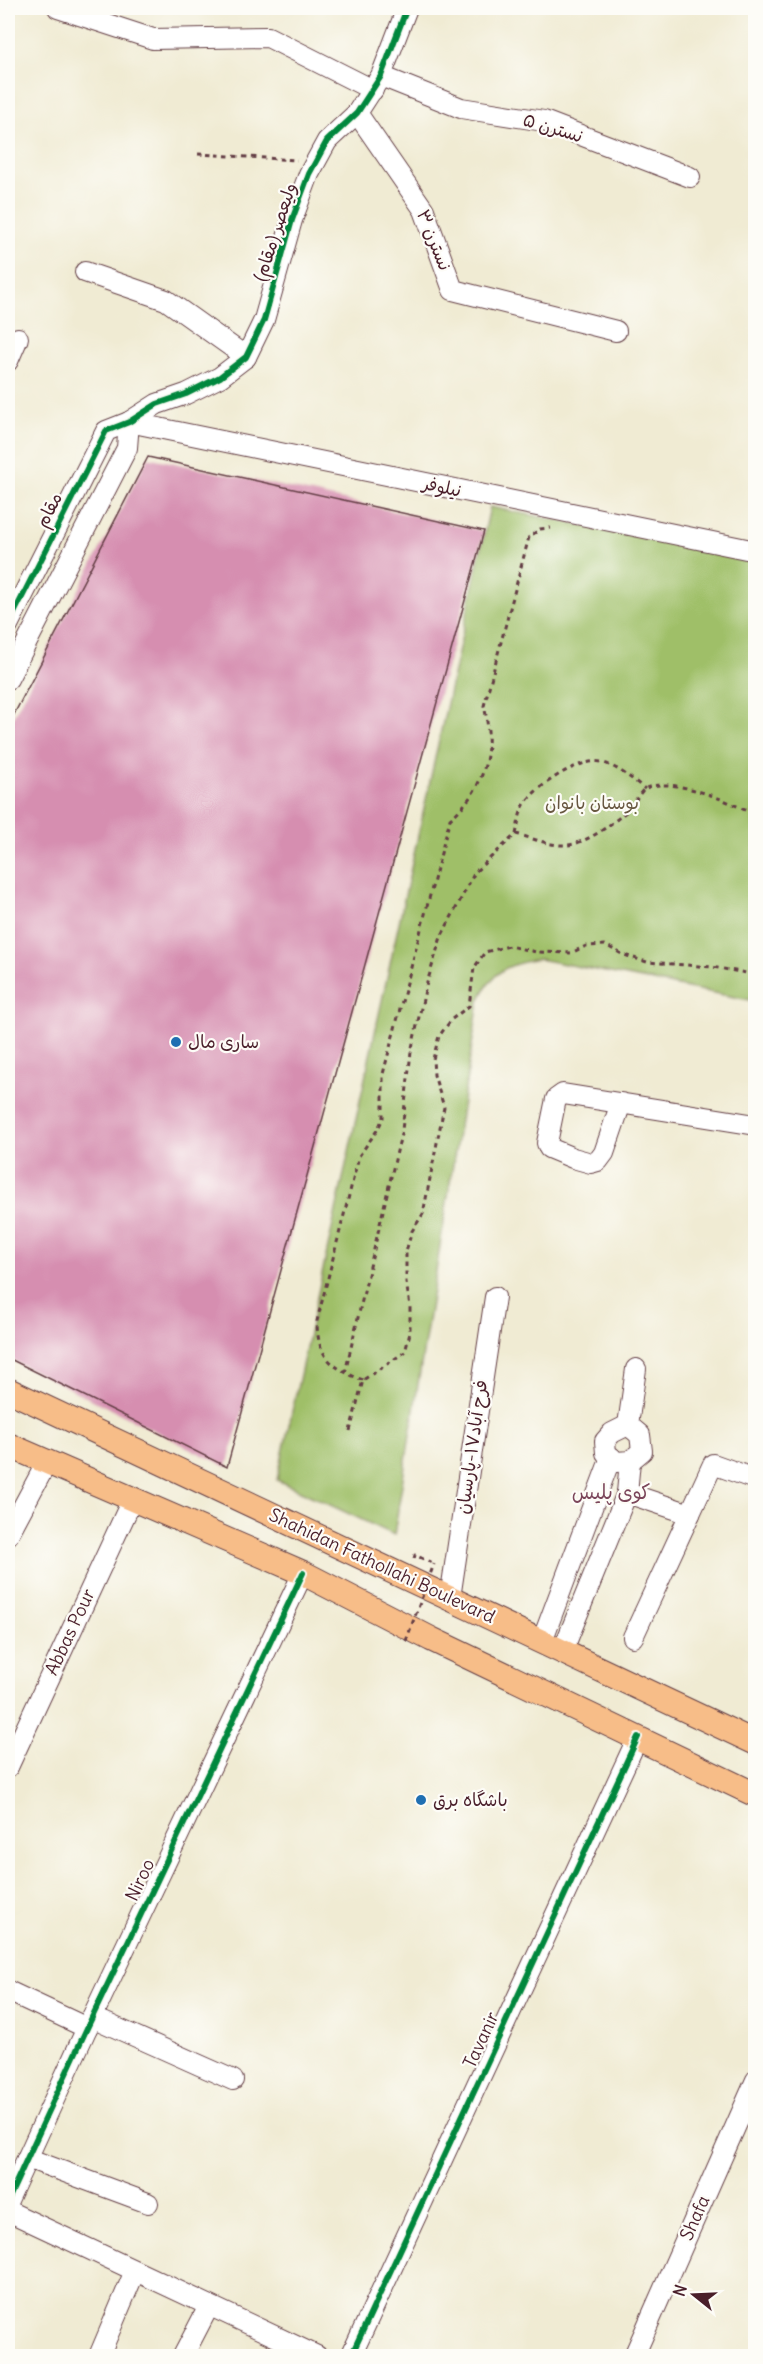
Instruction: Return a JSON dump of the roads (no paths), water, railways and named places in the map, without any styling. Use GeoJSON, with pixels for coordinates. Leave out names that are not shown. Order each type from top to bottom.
{"type":"FeatureCollection","features":[{"type":"Feature","properties":{"kind":"main road","name":"Shahidan Fathollahi Boulevard"},"geometry":{"type":"LineString","coordinates":[[8,1389],[756,1743]]}},
{"type":"Feature","properties":{"kind":"main road"},"geometry":{"type":"LineString","coordinates":[[8,1445],[303,1573],[431,1639],[756,1795]]}},
{"type":"Feature","properties":{"kind":"street","name":"نسترن ۵"},"geometry":{"type":"LineString","coordinates":[[58,8],[153,39],[268,37],[377,83],[461,108],[544,121],[690,177]]}},
{"type":"Feature","properties":{"kind":"street","name":"ولیعصر (مقام)"},"geometry":{"type":"LineString","coordinates":[[129,422],[157,404],[186,394],[220,377],[246,357],[264,320],[292,220],[309,174],[327,141],[357,113],[377,83],[407,8]]}},
{"type":"Feature","properties":{"kind":"street","name":"نسترن ۳"},"geometry":{"type":"LineString","coordinates":[[357,113],[424,210],[453,290],[616,331]]}},
{"type":"Feature","properties":{"kind":"street"},"geometry":{"type":"LineString","coordinates":[[85,272],[166,300],[246,357]]}},
{"type":"Feature","properties":{"kind":"street"},"geometry":{"type":"LineString","coordinates":[[8,361],[18,338]]}},
{"type":"Feature","properties":{"kind":"street"},"geometry":{"type":"LineString","coordinates":[[8,679],[127,448],[129,422]]}},
{"type":"Feature","properties":{"kind":"street","name":"نیلوفر"},"geometry":{"type":"LineString","coordinates":[[129,422],[756,551]]}},
{"type":"Feature","properties":{"kind":"street","name":"مقام"},"geometry":{"type":"LineString","coordinates":[[8,625],[106,431],[129,422]]}},
{"type":"Feature","properties":{"kind":"street"},"geometry":{"type":"LineString","coordinates":[[621,1103],[756,1125]]}},
{"type":"Feature","properties":{"kind":"street","name":"فرح آباد۱۷-پارسیان"},"geometry":{"type":"LineString","coordinates":[[450,1598],[495,1296]]}},
{"type":"Feature","properties":{"kind":"street"},"geometry":{"type":"LineString","coordinates":[[628,1425],[636,1369]]}},
{"type":"Feature","properties":{"kind":"street"},"geometry":{"type":"LineString","coordinates":[[628,1425],[640,1435],[642,1451],[630,1461],[616,1462],[606,1452],[605,1441],[612,1433],[628,1425]]}},
{"type":"Feature","properties":{"kind":"street"},"geometry":{"type":"LineString","coordinates":[[552,1646],[610,1457]]}},
{"type":"Feature","properties":{"kind":"street"},"geometry":{"type":"LineString","coordinates":[[552,1646],[627,1493],[630,1461]]}},
{"type":"Feature","properties":{"kind":"street"},"geometry":{"type":"LineString","coordinates":[[8,1535],[47,1462]]}},
{"type":"Feature","properties":{"kind":"street"},"geometry":{"type":"LineString","coordinates":[[633,1638],[713,1464],[752,1478]]}},
{"type":"Feature","properties":{"kind":"street"},"geometry":{"type":"LineString","coordinates":[[627,1493],[690,1514]]}},
{"type":"Feature","properties":{"kind":"street","name":"Abbas Pour"},"geometry":{"type":"LineString","coordinates":[[8,1767],[134,1498]]}},
{"type":"Feature","properties":{"kind":"street","name":"Niroo"},"geometry":{"type":"LineString","coordinates":[[8,2200],[89,2022],[303,1573]]}},
{"type":"Feature","properties":{"kind":"street","name":"Tavanir"},"geometry":{"type":"LineString","coordinates":[[351,2356],[638,1737]]}},
{"type":"Feature","properties":{"kind":"street"},"geometry":{"type":"LineString","coordinates":[[8,1991],[233,2080]]}},
{"type":"Feature","properties":{"kind":"street","name":"Shafa"},"geometry":{"type":"LineString","coordinates":[[634,2356],[756,2080]]}},
{"type":"Feature","properties":{"kind":"street"},"geometry":{"type":"LineString","coordinates":[[27,2158],[148,2204]]}},
{"type":"Feature","properties":{"kind":"street"},"geometry":{"type":"LineString","coordinates":[[8,2211],[317,2356]]}},
{"type":"Feature","properties":{"kind":"street"},"geometry":{"type":"LineString","coordinates":[[99,2356],[135,2271]]}},
{"type":"Feature","properties":{"kind":"street"},"geometry":{"type":"LineString","coordinates":[[183,2356],[209,2306]]}},
{"type":"Feature","properties":{"kind":"place","name":"ساری مال"},"geometry":{"type":"Point","coordinates":[176,1042]}},
{"type":"Feature","properties":{"kind":"place","name":"باشگاه برق"},"geometry":{"type":"Point","coordinates":[421,1800]}},
{"type":"Feature","properties":{"kind":"district","name":"کوی پلیس"},"geometry":{"type":"Point","coordinates":[611,1492]}},
{"type":"Feature","properties":{"kind":"park label","name":"بوستان بانوان"},"geometry":{"type":"Point","coordinates":[592,803]}}]}
